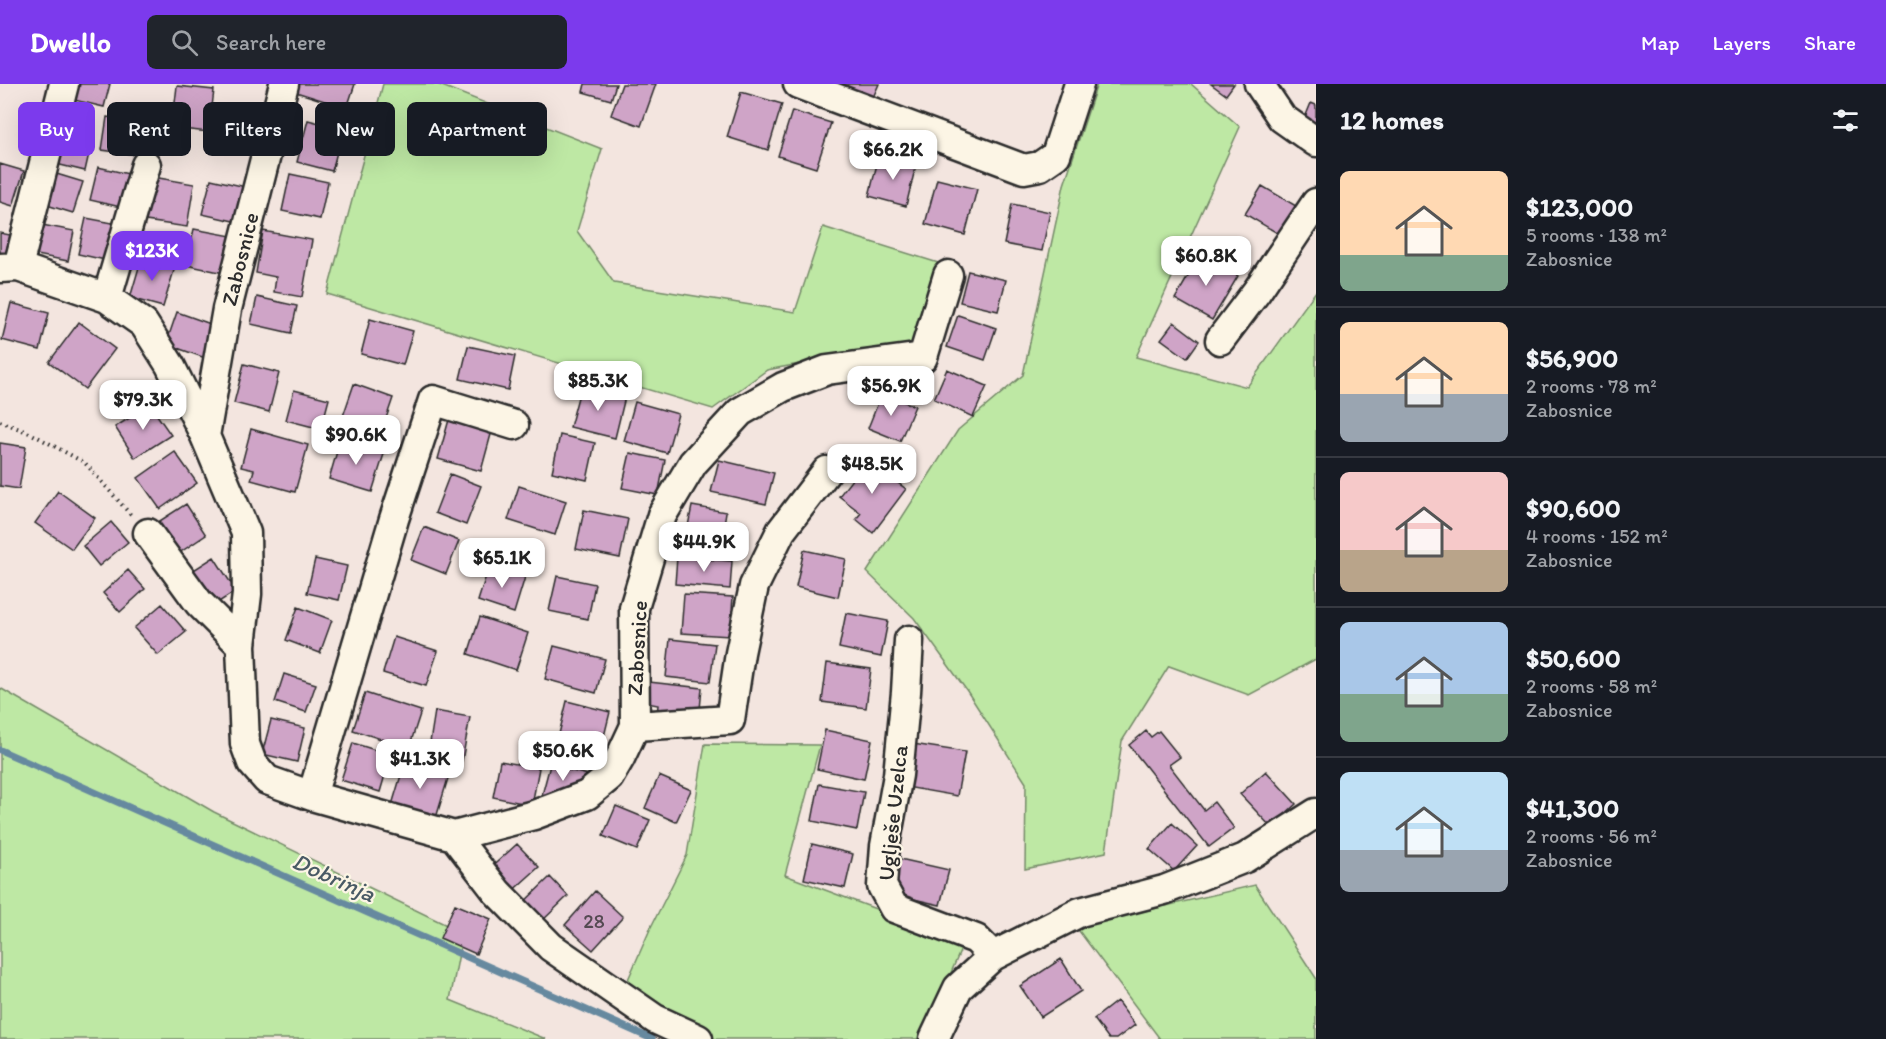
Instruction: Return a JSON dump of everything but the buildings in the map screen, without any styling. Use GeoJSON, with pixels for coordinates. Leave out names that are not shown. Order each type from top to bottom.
{"type":"FeatureCollection","features":[{"type":"Feature","properties":{"kind":"street"},"geometry":{"type":"LineString","coordinates":[[64,84],[9,268],[107,298],[144,324],[170,365],[205,436],[246,533],[247,594],[241,645],[245,744],[252,763],[267,780],[312,796],[454,836],[497,892],[551,947],[655,1019],[698,1039]]}},
{"type":"Feature","properties":{"kind":"street","name":"Zabosnice"},"geometry":{"type":"LineString","coordinates":[[205,436],[227,309],[284,84]]}},
{"type":"Feature","properties":{"kind":"street"},"geometry":{"type":"LineString","coordinates":[[798,84],[1024,169],[1040,166],[1056,155],[1079,84]]}},
{"type":"Feature","properties":{"kind":"street"},"geometry":{"type":"LineString","coordinates":[[1259,84],[1282,118],[1316,142]]}},
{"type":"Feature","properties":{"kind":"street"},"geometry":{"type":"LineString","coordinates":[[107,298],[146,165]]}},
{"type":"Feature","properties":{"kind":"street"},"geometry":{"type":"LineString","coordinates":[[1220,340],[1257,291],[1316,204]]}},
{"type":"Feature","properties":{"kind":"street","name":"Zabosnice"},"geometry":{"type":"LineString","coordinates":[[454,836],[534,815],[587,795],[609,777],[634,726],[634,609],[662,515],[693,463],[740,412],[783,387],[827,370],[923,357],[948,275]]}},
{"type":"Feature","properties":{"kind":"street"},"geometry":{"type":"LineString","coordinates":[[312,796],[394,519],[433,400],[514,425]]}},
{"type":"Feature","properties":{"kind":"street","name":"Zabosnice"},"geometry":{"type":"LineString","coordinates":[[634,726],[730,720],[753,586],[781,531],[827,471]]}},
{"type":"Feature","properties":{"kind":"street"},"geometry":{"type":"LineString","coordinates":[[148,533],[199,603],[241,645]]}},
{"type":"Feature","properties":{"kind":"street","name":"Uglješe Uzelca"},"geometry":{"type":"LineString","coordinates":[[909,640],[898,775],[885,846],[882,886],[894,908],[976,939],[993,956]]}},
{"type":"Feature","properties":{"kind":"street"},"geometry":{"type":"LineString","coordinates":[[934,1039],[958,988],[993,956],[1080,912],[1164,890],[1245,858],[1316,813]]}},
{"type":"Feature","properties":{"kind":"path"},"geometry":{"type":"LineString","coordinates":[[0,421],[32,434],[85,463],[148,533]]}},
{"type":"Feature","properties":{"kind":"green space"},"geometry":{"type":"Polygon","coordinates":[[[383,84],[437,84],[483,102],[407,102],[407,156],[547,156],[547,127],[602,149],[577,231],[614,283],[795,312],[823,227],[948,266],[913,343],[767,370],[713,409],[327,294],[364,156],[395,156],[395,102],[378,102],[383,84]]]}},
{"type":"Feature","properties":{"kind":"green space"},"geometry":{"type":"Polygon","coordinates":[[[1097,84],[1191,84],[1240,127],[1136,357],[1247,387],[1316,291],[1316,659],[1249,695],[1169,666],[1122,741],[1106,852],[1025,869],[1026,783],[967,691],[914,618],[867,572],[958,430],[1023,375],[1064,185],[1097,84]]]}},
{"type":"Feature","properties":{"kind":"green space"},"geometry":{"type":"Polygon","coordinates":[[[0,688],[214,812],[463,933],[450,1000],[546,1039],[0,1039],[0,688]]]}},
{"type":"Feature","properties":{"kind":"green space"},"geometry":{"type":"Polygon","coordinates":[[[705,744],[820,745],[785,875],[964,942],[923,1039],[701,1039],[616,1007],[651,927],[687,855],[705,744]]]}},
{"type":"Feature","properties":{"kind":"green space"},"geometry":{"type":"Polygon","coordinates":[[[1255,885],[1316,978],[1316,1039],[1160,1039],[1076,927],[1255,885]]]}},
{"type":"Feature","properties":{"kind":"waterway","name":"Dobrinja"},"geometry":{"type":"LineString","coordinates":[[0,750],[652,1039]]}}]}
